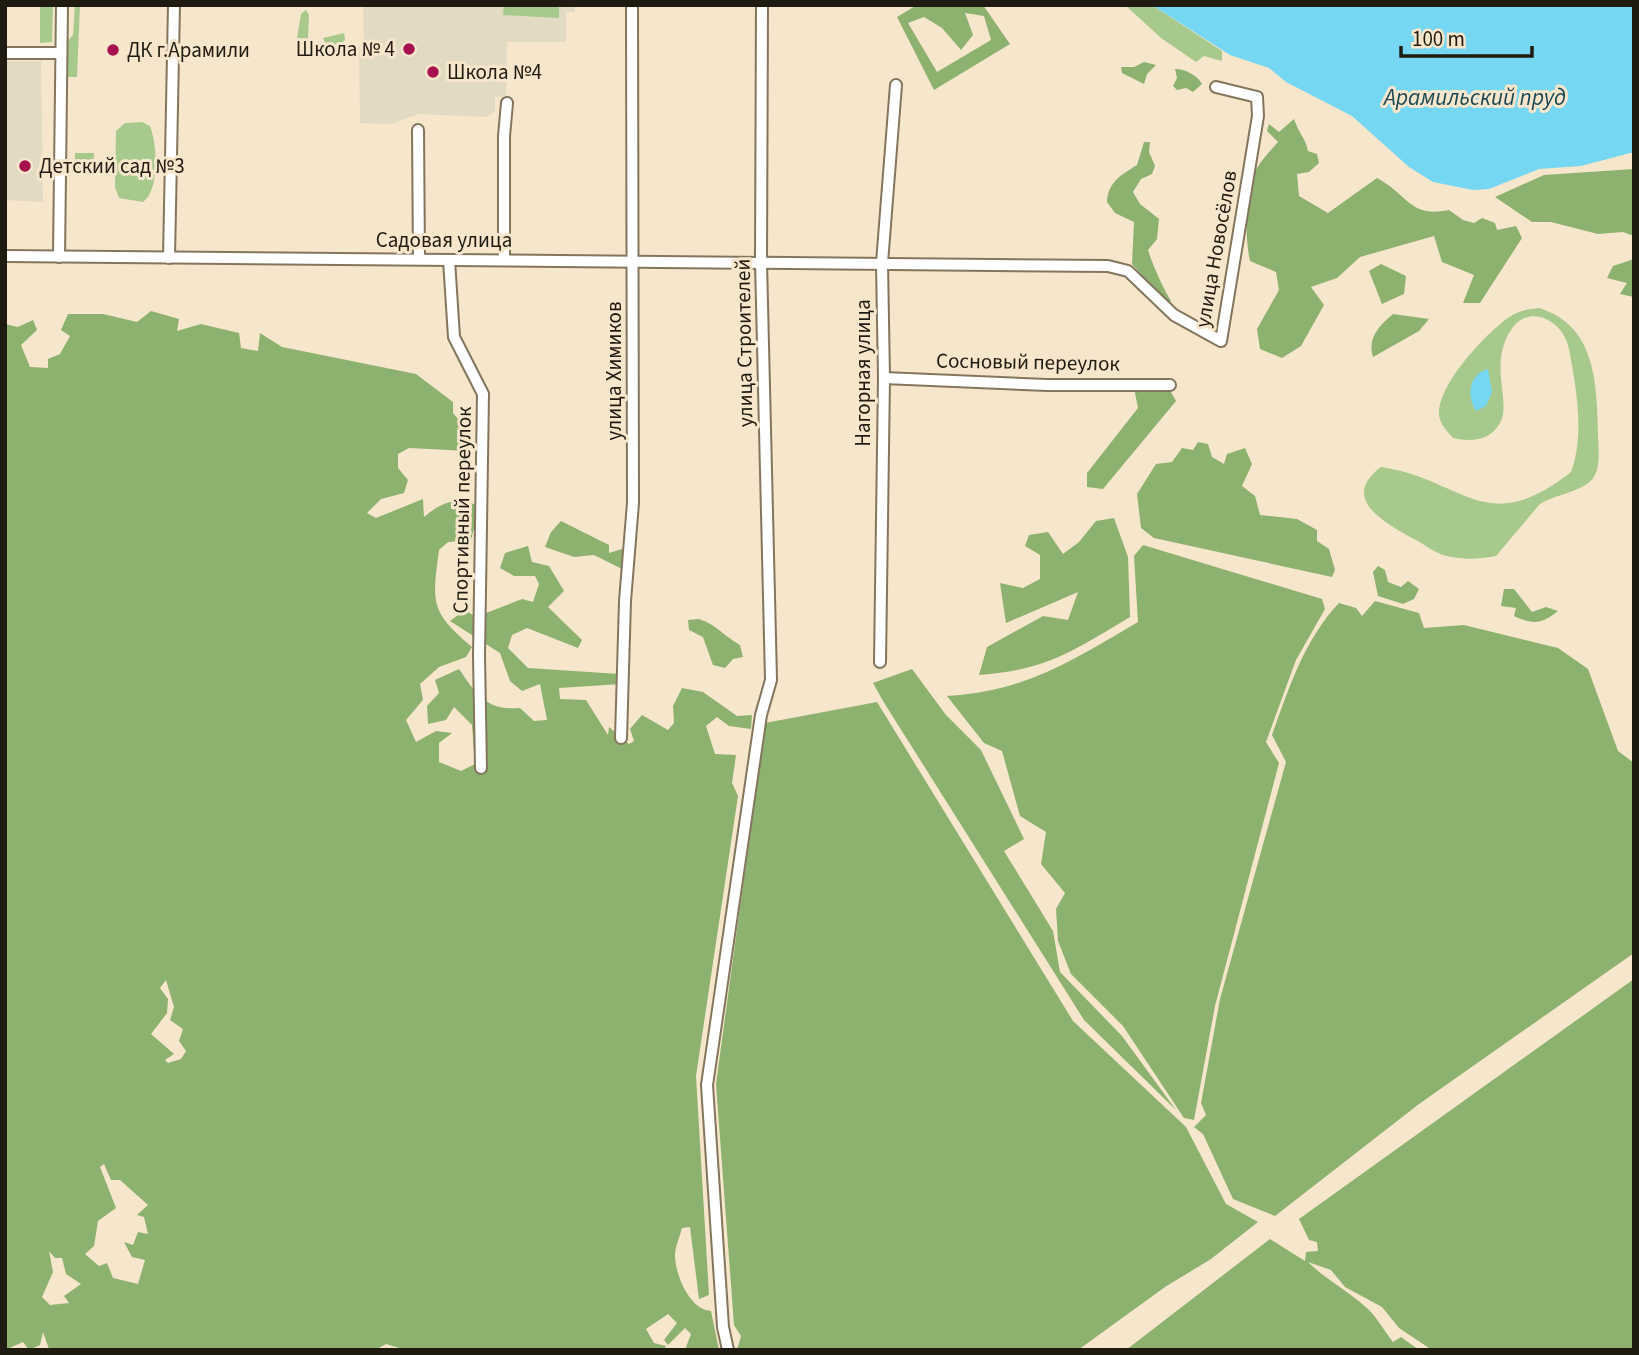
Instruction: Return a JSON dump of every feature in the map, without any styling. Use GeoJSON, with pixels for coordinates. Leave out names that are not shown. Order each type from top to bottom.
{"type":"FeatureCollection","features":[{"type":"Feature","properties":{"kind":"street"},"geometry":{"type":"LineString","coordinates":[[59,257],[62,5]]}},
{"type":"Feature","properties":{"kind":"street"},"geometry":{"type":"LineString","coordinates":[[169,258],[174,5]]}},
{"type":"Feature","properties":{"kind":"street","name":"улица Химиков"},"geometry":{"type":"LineString","coordinates":[[621,737],[625,601],[633,503],[632,5]]}},
{"type":"Feature","properties":{"kind":"street","name":"улица Строителей"},"geometry":{"type":"LineString","coordinates":[[728,1350],[723,1327],[707,1085],[761,715],[771,680],[761,262],[762,5]]}},
{"type":"Feature","properties":{"kind":"street"},"geometry":{"type":"LineString","coordinates":[[5,53],[61,53]]}},
{"type":"Feature","properties":{"kind":"street","name":"Нагорная улица"},"geometry":{"type":"LineString","coordinates":[[880,662],[884,378],[882,263],[896,85]]}},
{"type":"Feature","properties":{"kind":"street","name":"улица Новосёлов"},"geometry":{"type":"LineString","coordinates":[[882,263],[1108,266],[1128,271],[1174,315],[1221,341],[1258,117],[1257,97],[1216,87]]}},
{"type":"Feature","properties":{"kind":"street"},"geometry":{"type":"LineString","coordinates":[[504,260],[504,136],[508,103]]}},
{"type":"Feature","properties":{"kind":"street"},"geometry":{"type":"LineString","coordinates":[[418,130],[419,260]]}},
{"type":"Feature","properties":{"kind":"street","name":"Садовая улица"},"geometry":{"type":"LineString","coordinates":[[5,257],[882,263]]}},
{"type":"Feature","properties":{"kind":"street","name":"Спортивный переулок"},"geometry":{"type":"LineString","coordinates":[[449,260],[454,337],[483,394],[479,656],[481,768]]}},
{"type":"Feature","properties":{"kind":"street","name":"Сосновый переулок"},"geometry":{"type":"LineString","coordinates":[[884,378],[1047,385],[1170,385]]}},
{"type":"Feature","properties":{"kind":"shaded area","name":"Школа №4"},"geometry":{"type":"Polygon","coordinates":[[[363,5],[575,5],[575,12],[566,12],[566,42],[507,42],[506,97],[495,97],[495,111],[487,117],[419,114],[391,124],[360,123],[359,47],[364,46],[363,5]]]}},
{"type":"Feature","properties":{"kind":"shaded area","name":"Детский сад №3"},"geometry":{"type":"Polygon","coordinates":[[[5,61],[41,61],[43,202],[5,200],[5,61]]]}},
{"type":"Feature","properties":{"kind":"green space"},"geometry":{"type":"Polygon","coordinates":[[[40,5],[53,5],[52,42],[40,43],[40,5]]]}},
{"type":"Feature","properties":{"kind":"green space"},"geometry":{"type":"Polygon","coordinates":[[[75,5],[80,5],[77,77],[63,77],[64,45],[73,35],[75,5]]]}},
{"type":"Feature","properties":{"kind":"green space"},"geometry":{"type":"Polygon","coordinates":[[[504,5],[559,5],[559,18],[503,15],[504,5]]]}},
{"type":"Feature","properties":{"kind":"green space"},"geometry":{"type":"Polygon","coordinates":[[[917,5],[983,5],[1010,44],[934,90],[897,17],[917,5]],[[965,13],[973,35],[961,50],[942,28],[924,17],[908,23],[937,72],[991,40],[984,16],[965,13]]]}},
{"type":"Feature","properties":{"kind":"green space"},"geometry":{"type":"Polygon","coordinates":[[[1125,5],[1152,5],[1222,51],[1222,61],[1204,56],[1196,62],[1161,38],[1125,5]]]}},
{"type":"Feature","properties":{"kind":"green space"},"geometry":{"type":"Polygon","coordinates":[[[306,10],[309,15],[308,39],[303,42],[297,38],[301,14],[306,10]]]}},
{"type":"Feature","properties":{"kind":"green space"},"geometry":{"type":"Polygon","coordinates":[[[344,33],[345,40],[339,46],[326,46],[323,38],[344,33]]]}},
{"type":"Feature","properties":{"kind":"green space"},"geometry":{"type":"Polygon","coordinates":[[[1144,62],[1156,65],[1147,74],[1144,84],[1122,73],[1121,67],[1134,67],[1144,62]]]}},
{"type":"Feature","properties":{"kind":"green space"},"geometry":{"type":"Polygon","coordinates":[[[1175,69],[1190,73],[1202,84],[1193,92],[1186,88],[1177,90],[1173,86],[1177,78],[1175,69]]]}},
{"type":"Feature","properties":{"kind":"green space"},"geometry":{"type":"Polygon","coordinates":[[[1294,119],[1308,151],[1317,154],[1319,163],[1309,172],[1297,174],[1299,196],[1328,213],[1377,178],[1425,211],[1449,210],[1463,220],[1474,223],[1482,218],[1495,223],[1497,230],[1516,226],[1522,238],[1480,303],[1463,303],[1474,275],[1442,262],[1434,236],[1360,257],[1337,278],[1311,287],[1324,305],[1301,346],[1282,358],[1260,349],[1257,329],[1279,290],[1276,272],[1250,261],[1247,240],[1248,200],[1257,168],[1278,142],[1267,131],[1269,124],[1279,132],[1294,119]]]}},
{"type":"Feature","properties":{"kind":"green space"},"geometry":{"type":"Polygon","coordinates":[[[142,122],[150,126],[155,154],[155,177],[143,202],[119,198],[115,187],[116,131],[125,123],[142,122]]]}},
{"type":"Feature","properties":{"kind":"green space"},"geometry":{"type":"Polygon","coordinates":[[[1144,142],[1150,142],[1149,152],[1155,166],[1152,174],[1141,179],[1133,192],[1140,204],[1159,219],[1157,239],[1148,250],[1171,301],[1168,304],[1132,264],[1134,222],[1115,213],[1107,202],[1113,184],[1137,165],[1144,142]]]}},
{"type":"Feature","properties":{"kind":"green space"},"geometry":{"type":"Polygon","coordinates":[[[75,153],[94,153],[93,173],[75,173],[75,153]]]}},
{"type":"Feature","properties":{"kind":"green space"},"geometry":{"type":"Polygon","coordinates":[[[1634,169],[1634,236],[1623,232],[1598,234],[1551,222],[1532,222],[1495,197],[1544,175],[1634,169]]]}},
{"type":"Feature","properties":{"kind":"green space"},"geometry":{"type":"Polygon","coordinates":[[[1634,259],[1634,297],[1620,294],[1627,283],[1607,278],[1613,266],[1634,259]]]}},
{"type":"Feature","properties":{"kind":"green space"},"geometry":{"type":"Polygon","coordinates":[[[1381,264],[1406,276],[1404,294],[1382,304],[1369,271],[1381,264]]]}},
{"type":"Feature","properties":{"kind":"green space"},"geometry":{"type":"Polygon","coordinates":[[[1539,308],[1558,316],[1572,328],[1589,358],[1596,394],[1599,460],[1597,470],[1591,481],[1585,485],[1539,505],[1496,556],[1465,559],[1443,555],[1380,518],[1365,500],[1364,490],[1369,479],[1381,467],[1409,473],[1475,500],[1517,502],[1542,492],[1571,472],[1578,442],[1572,363],[1566,339],[1553,323],[1545,319],[1527,317],[1518,322],[1504,343],[1501,369],[1504,405],[1503,415],[1496,429],[1480,439],[1453,438],[1442,424],[1439,415],[1440,403],[1446,390],[1476,348],[1511,316],[1539,308]]]}},
{"type":"Feature","properties":{"kind":"green space"},"geometry":{"type":"Polygon","coordinates":[[[151,311],[179,319],[177,331],[201,324],[239,333],[241,348],[258,351],[260,333],[282,347],[416,374],[453,402],[453,413],[470,434],[468,451],[409,448],[398,454],[398,468],[408,480],[404,493],[381,499],[367,513],[376,518],[423,499],[424,517],[437,507],[450,502],[480,506],[471,540],[448,542],[439,550],[435,583],[435,595],[441,615],[472,647],[466,657],[439,667],[420,684],[423,700],[406,720],[416,742],[436,731],[452,733],[439,743],[439,762],[461,771],[475,764],[472,725],[454,707],[446,720],[428,724],[427,706],[439,693],[435,680],[459,669],[477,693],[490,704],[520,708],[534,721],[547,720],[540,684],[522,691],[510,681],[500,653],[450,621],[465,610],[476,617],[522,599],[533,602],[539,584],[535,576],[514,576],[500,568],[505,553],[528,546],[532,562],[549,566],[564,591],[548,607],[582,640],[578,648],[527,628],[512,635],[508,648],[528,668],[619,674],[621,684],[559,688],[560,699],[586,700],[608,735],[609,727],[629,744],[634,741],[630,729],[642,715],[668,730],[674,723],[673,706],[682,688],[703,692],[737,716],[752,715],[751,729],[729,726],[717,717],[706,726],[715,754],[736,755],[732,783],[738,796],[696,1076],[709,1295],[699,1299],[690,1227],[682,1228],[675,1255],[681,1281],[690,1298],[703,1309],[711,1311],[719,1350],[685,1350],[691,1334],[685,1328],[668,1345],[664,1340],[677,1323],[668,1314],[646,1329],[654,1343],[666,1346],[664,1350],[406,1350],[386,1344],[375,1350],[61,1350],[49,1349],[43,1332],[40,1345],[29,1350],[23,1342],[5,1350],[5,324],[18,327],[33,320],[37,330],[21,345],[30,367],[48,368],[48,359],[60,354],[70,336],[61,330],[68,314],[103,314],[137,322],[151,311]],[[166,980],[160,988],[168,999],[167,1013],[151,1034],[174,1054],[165,1060],[168,1063],[181,1059],[186,1051],[179,1041],[183,1029],[170,1020],[174,1007],[166,980]],[[104,1164],[100,1167],[116,1208],[98,1221],[94,1246],[85,1254],[99,1266],[107,1263],[113,1278],[138,1284],[145,1260],[132,1257],[124,1242],[133,1245],[138,1232],[148,1234],[144,1217],[137,1215],[148,1205],[120,1180],[111,1180],[104,1164]],[[49,1251],[53,1272],[42,1297],[50,1305],[69,1303],[64,1296],[81,1284],[66,1274],[62,1258],[55,1258],[49,1251]]]}},
{"type":"Feature","properties":{"kind":"green space"},"geometry":{"type":"Polygon","coordinates":[[[1393,314],[1429,319],[1419,331],[1373,357],[1373,338],[1393,314]]]}},
{"type":"Feature","properties":{"kind":"green space"},"geometry":{"type":"Polygon","coordinates":[[[1168,387],[1176,401],[1103,489],[1087,487],[1087,473],[1138,408],[1134,388],[1168,387]]]}},
{"type":"Feature","properties":{"kind":"green space"},"geometry":{"type":"Polygon","coordinates":[[[1198,442],[1208,444],[1212,457],[1224,464],[1227,454],[1245,448],[1252,464],[1242,486],[1255,496],[1260,515],[1297,519],[1317,530],[1317,541],[1329,549],[1335,570],[1332,577],[1154,538],[1141,528],[1137,494],[1156,464],[1172,462],[1182,448],[1193,450],[1198,442]]]}},
{"type":"Feature","properties":{"kind":"green space"},"geometry":{"type":"Polygon","coordinates":[[[1114,518],[1128,557],[1130,617],[1059,657],[1023,669],[979,675],[987,647],[1043,616],[1068,620],[1078,592],[1006,623],[1000,583],[1023,588],[1040,579],[1040,555],[1025,546],[1029,535],[1048,532],[1063,554],[1079,542],[1096,521],[1114,518]]]}},
{"type":"Feature","properties":{"kind":"green space"},"geometry":{"type":"Polygon","coordinates":[[[561,521],[609,545],[609,553],[622,549],[632,560],[622,569],[594,555],[574,557],[545,547],[551,532],[561,521]]]}},
{"type":"Feature","properties":{"kind":"green space"},"geometry":{"type":"Polygon","coordinates":[[[1143,545],[1322,599],[1325,609],[1296,660],[1266,742],[1279,763],[1215,1006],[1194,1120],[1184,1118],[1123,1026],[1071,974],[1058,941],[1056,909],[1065,893],[1041,864],[1046,832],[1020,816],[1002,751],[984,743],[947,696],[1001,688],[1025,681],[1070,661],[1138,622],[1134,556],[1143,545]]]}},
{"type":"Feature","properties":{"kind":"green space"},"geometry":{"type":"Polygon","coordinates":[[[1378,566],[1385,570],[1388,582],[1401,587],[1408,581],[1419,589],[1414,599],[1403,604],[1378,596],[1373,572],[1378,566]]]}},
{"type":"Feature","properties":{"kind":"green space"},"geometry":{"type":"Polygon","coordinates":[[[1504,589],[1514,589],[1532,612],[1546,607],[1558,611],[1537,622],[1521,619],[1514,616],[1516,608],[1501,606],[1504,589]]]}},
{"type":"Feature","properties":{"kind":"green space"},"geometry":{"type":"Polygon","coordinates":[[[1375,601],[1419,613],[1424,628],[1464,625],[1558,648],[1588,669],[1618,751],[1634,763],[1634,953],[1419,1104],[1275,1216],[1233,1199],[1203,1134],[1194,1127],[1206,1115],[1201,1103],[1220,999],[1286,762],[1272,735],[1299,665],[1327,617],[1339,603],[1356,608],[1362,616],[1375,601]]]}},
{"type":"Feature","properties":{"kind":"green space"},"geometry":{"type":"Polygon","coordinates":[[[699,619],[711,624],[740,645],[743,657],[733,659],[725,668],[713,665],[703,637],[689,630],[688,620],[699,619]]]}},
{"type":"Feature","properties":{"kind":"green space"},"geometry":{"type":"Polygon","coordinates":[[[912,669],[946,715],[981,750],[1024,839],[1004,851],[1053,931],[1060,972],[1122,1036],[1176,1110],[1084,1020],[873,683],[912,669]]]}},
{"type":"Feature","properties":{"kind":"green space"},"geometry":{"type":"Polygon","coordinates":[[[877,702],[1073,1021],[1186,1127],[1226,1204],[1258,1222],[1211,1259],[1165,1287],[1078,1350],[737,1350],[741,1336],[734,1325],[716,1084],[765,723],[877,702]]]}},
{"type":"Feature","properties":{"kind":"green space"},"geometry":{"type":"Polygon","coordinates":[[[1634,979],[1634,1350],[1432,1350],[1399,1328],[1382,1307],[1345,1287],[1331,1270],[1308,1262],[1369,1310],[1393,1342],[1401,1337],[1419,1350],[1126,1350],[1270,1239],[1305,1261],[1306,1252],[1318,1251],[1317,1242],[1309,1240],[1299,1219],[1634,979]]]}},
{"type":"Feature","properties":{"kind":"water","name":"Арамильский пруд"},"geometry":{"type":"Polygon","coordinates":[[[1152,5],[1634,5],[1634,152],[1581,166],[1539,169],[1489,189],[1473,190],[1433,182],[1409,167],[1352,116],[1286,82],[1269,68],[1230,55],[1152,5]]]}},
{"type":"Feature","properties":{"kind":"water"},"geometry":{"type":"Polygon","coordinates":[[[1488,369],[1492,392],[1486,406],[1476,411],[1471,399],[1471,386],[1477,376],[1488,369]]]}},
{"type":"Feature","properties":{"kind":"place","name":"Школа № 4"},"geometry":{"type":"Point","coordinates":[409,49]}},
{"type":"Feature","properties":{"kind":"place","name":"ДК г.Арамили"},"geometry":{"type":"Point","coordinates":[113,50]}},
{"type":"Feature","properties":{"kind":"place","name":"Школа №4"},"geometry":{"type":"Point","coordinates":[433,72]}},
{"type":"Feature","properties":{"kind":"place","name":"Детский сад №3"},"geometry":{"type":"Point","coordinates":[25,166]}}]}
